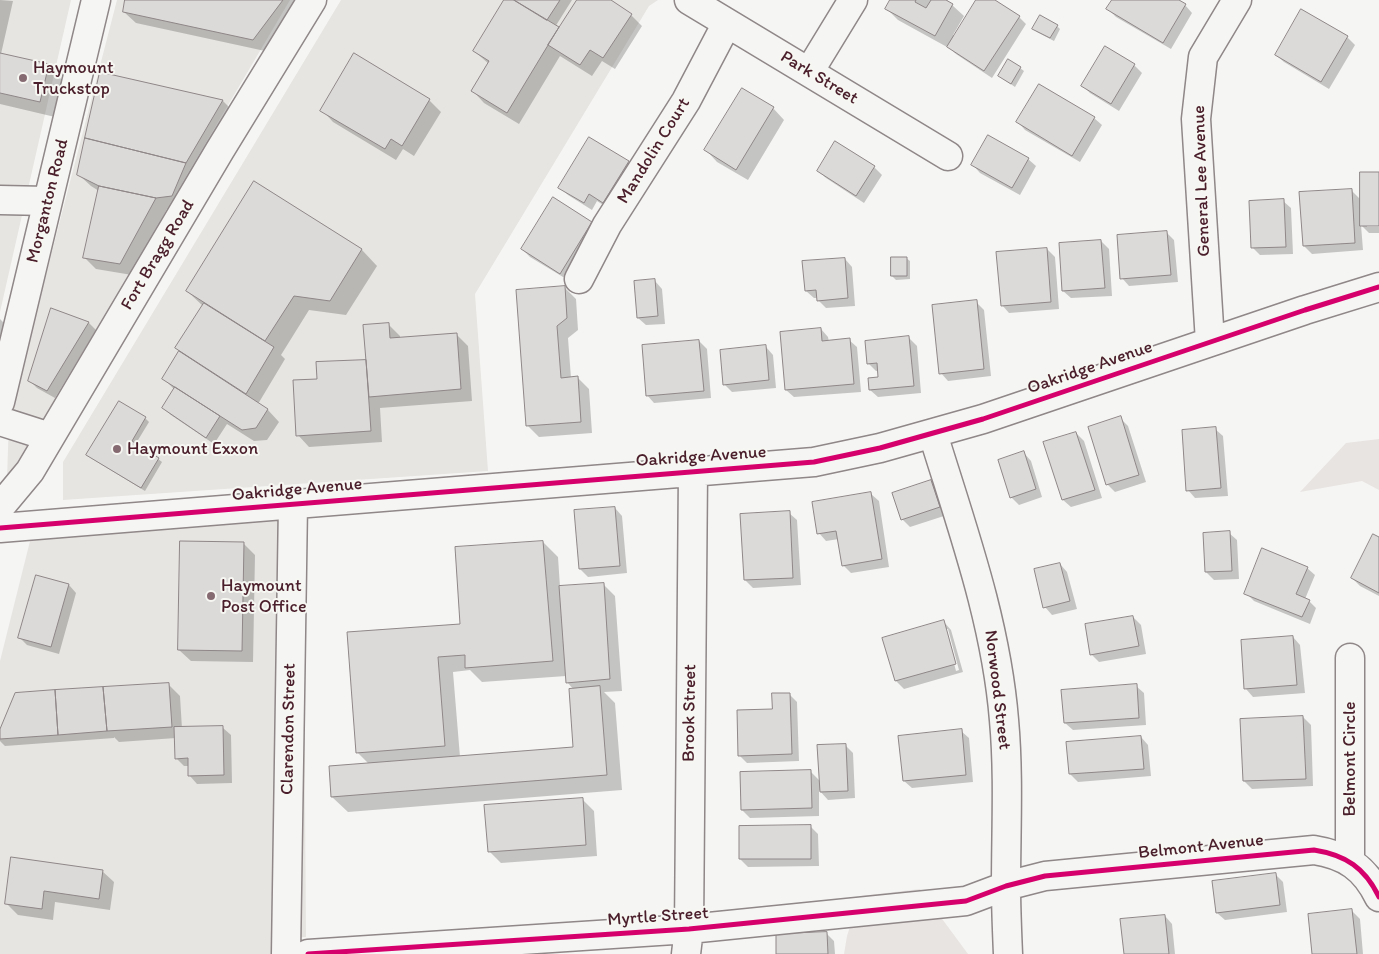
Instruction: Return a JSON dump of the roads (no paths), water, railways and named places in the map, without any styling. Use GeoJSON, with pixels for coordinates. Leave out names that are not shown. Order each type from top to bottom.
{"type":"FeatureCollection","features":[{"type":"Feature","properties":{"kind":"street","name":"Morganton Road"},"geometry":{"type":"LineString","coordinates":[[0,402],[96,0]]}},
{"type":"Feature","properties":{"kind":"street","name":"Fort Bragg Road"},"geometry":{"type":"LineString","coordinates":[[0,507],[30,471],[220,150],[312,0]]}},
{"type":"Feature","properties":{"kind":"street","name":"Park Street"},"geometry":{"type":"LineString","coordinates":[[689,0],[948,156]]}},
{"type":"Feature","properties":{"kind":"street"},"geometry":{"type":"LineString","coordinates":[[809,72],[853,0]]}},
{"type":"Feature","properties":{"kind":"street","name":"General Lee Avenue"},"geometry":{"type":"LineString","coordinates":[[1210,342],[1196,119],[1203,57],[1237,0]]}},
{"type":"Feature","properties":{"kind":"street","name":"Mandolin Court"},"geometry":{"type":"LineString","coordinates":[[579,279],[607,225],[686,101],[727,23]]}},
{"type":"Feature","properties":{"kind":"street"},"geometry":{"type":"LineString","coordinates":[[0,200],[47,201]]}},
{"type":"Feature","properties":{"kind":"street","name":"Oakridge Avenue"},"geometry":{"type":"LineString","coordinates":[[0,528],[814,462],[880,448],[983,419],[1305,310],[1379,287]]}},
{"type":"Feature","properties":{"kind":"street"},"geometry":{"type":"LineString","coordinates":[[0,421],[50,437]]}},
{"type":"Feature","properties":{"kind":"street","name":"Norwood Street"},"geometry":{"type":"LineString","coordinates":[[933,434],[980,587],[995,652],[1004,719],[1008,786],[1006,886],[1008,954]]}},
{"type":"Feature","properties":{"kind":"street","name":"Brook Street"},"geometry":{"type":"LineString","coordinates":[[688,942],[693,472]]}},
{"type":"Feature","properties":{"kind":"street","name":"Clarendon Street"},"geometry":{"type":"LineString","coordinates":[[286,954],[293,504]]}},
{"type":"Feature","properties":{"kind":"street","name":"Belmont Circle"},"geometry":{"type":"LineString","coordinates":[[1350,658],[1350,861]]}},
{"type":"Feature","properties":{"kind":"street","name":"Belmont Avenue"},"geometry":{"type":"LineString","coordinates":[[1006,886],[1044,876],[1314,850],[1331,852],[1350,861],[1364,873],[1374,886],[1379,897]]}},
{"type":"Feature","properties":{"kind":"street","name":"Myrtle Street"},"geometry":{"type":"LineString","coordinates":[[308,954],[688,942],[966,902],[1006,886]]}},
{"type":"Feature","properties":{"kind":"place","name":"Haymount Truckstop"},"geometry":{"type":"Point","coordinates":[23,78]}},
{"type":"Feature","properties":{"kind":"place","name":"Haymount Exxon"},"geometry":{"type":"Point","coordinates":[117,449]}},
{"type":"Feature","properties":{"kind":"place","name":"Haymount Post Office"},"geometry":{"type":"Point","coordinates":[211,596]}}]}
